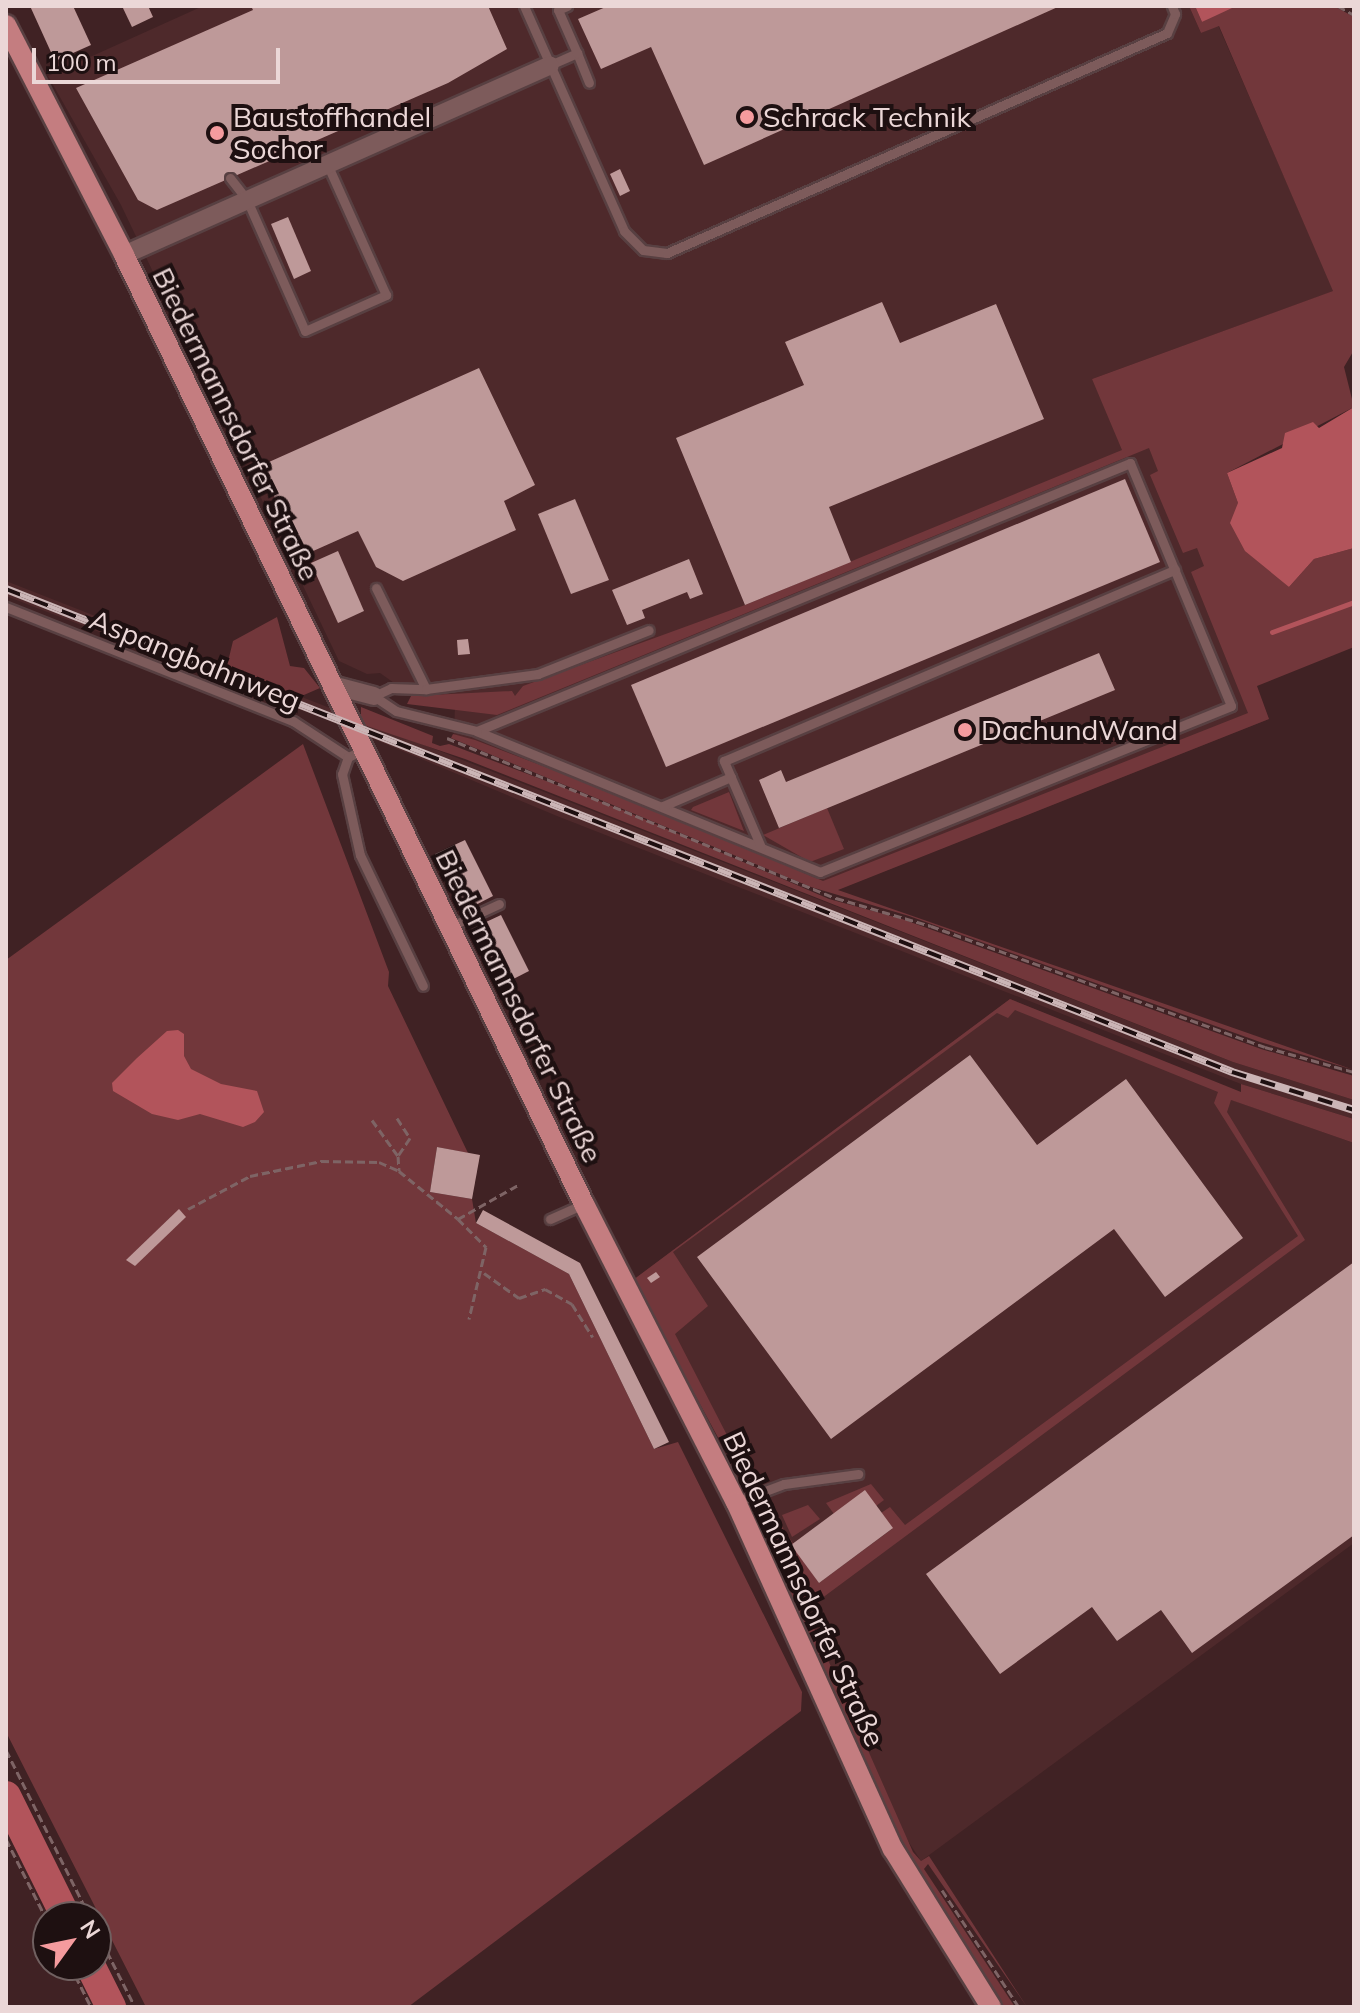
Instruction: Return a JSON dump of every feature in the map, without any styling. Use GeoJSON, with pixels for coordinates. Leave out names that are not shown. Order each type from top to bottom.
{"type":"FeatureCollection","features":[{"type":"Feature","properties":{"kind":"main road","name":"Biedermannsdorfer Straße"},"geometry":{"type":"LineString","coordinates":[[6,25],[124,255],[332,685],[355,754],[449,927],[584,1204],[736,1502],[893,1849],[991,2007]]}},
{"type":"Feature","properties":{"kind":"street"},"geometry":{"type":"LineString","coordinates":[[124,255],[550,65]]}},
{"type":"Feature","properties":{"kind":"street"},"geometry":{"type":"LineString","coordinates":[[332,685],[374,696]]}},
{"type":"Feature","properties":{"kind":"lane"},"geometry":{"type":"LineString","coordinates":[[524,6],[624,231],[643,250],[667,253],[1167,33],[1175,14],[1172,6]]}},
{"type":"Feature","properties":{"kind":"lane"},"geometry":{"type":"LineString","coordinates":[[562,8],[589,83]]}},
{"type":"Feature","properties":{"kind":"lane"},"geometry":{"type":"LineString","coordinates":[[550,65],[577,53]]}},
{"type":"Feature","properties":{"kind":"lane"},"geometry":{"type":"LineString","coordinates":[[230,178],[247,200],[305,331],[386,295],[327,164]]}},
{"type":"Feature","properties":{"kind":"lane"},"geometry":{"type":"LineString","coordinates":[[374,696],[396,711],[477,731],[820,872],[1231,706],[1130,463],[477,731]]}},
{"type":"Feature","properties":{"kind":"lane"},"geometry":{"type":"LineString","coordinates":[[761,847],[724,761],[1175,570]]}},
{"type":"Feature","properties":{"kind":"lane"},"geometry":{"type":"LineString","coordinates":[[376,588],[426,689]]}},
{"type":"Feature","properties":{"kind":"lane","name":"Aspangbahnweg"},"geometry":{"type":"LineString","coordinates":[[6,607],[293,721],[355,754]]}},
{"type":"Feature","properties":{"kind":"lane"},"geometry":{"type":"LineString","coordinates":[[374,696],[391,688],[426,689],[538,674],[649,630]]}},
{"type":"Feature","properties":{"kind":"lane"},"geometry":{"type":"LineString","coordinates":[[355,754],[342,774],[360,855],[423,986]]}},
{"type":"Feature","properties":{"kind":"lane"},"geometry":{"type":"LineString","coordinates":[[663,806],[731,777]]}},
{"type":"Feature","properties":{"kind":"lane"},"geometry":{"type":"LineString","coordinates":[[449,927],[499,904]]}},
{"type":"Feature","properties":{"kind":"lane"},"geometry":{"type":"LineString","coordinates":[[550,1219],[584,1204]]}},
{"type":"Feature","properties":{"kind":"lane"},"geometry":{"type":"LineString","coordinates":[[736,1502],[784,1484],[858,1474]]}},
{"type":"Feature","properties":{"kind":"path"},"geometry":{"type":"LineString","coordinates":[[1338,6],[1354,15]]}},
{"type":"Feature","properties":{"kind":"path"},"geometry":{"type":"LineString","coordinates":[[435,723],[450,741],[664,824],[807,888],[931,926],[1265,1047],[1354,1072]]}},
{"type":"Feature","properties":{"kind":"path"},"geometry":{"type":"LineString","coordinates":[[397,1118],[410,1138],[398,1156]]}},
{"type":"Feature","properties":{"kind":"path"},"geometry":{"type":"LineString","coordinates":[[372,1120],[398,1156],[399,1171]]}},
{"type":"Feature","properties":{"kind":"path"},"geometry":{"type":"LineString","coordinates":[[188,1209],[220,1189],[278,1166],[379,1162],[399,1171],[458,1219],[486,1247],[484,1273],[469,1319]]}},
{"type":"Feature","properties":{"kind":"path"},"geometry":{"type":"LineString","coordinates":[[458,1219],[518,1185]]}},
{"type":"Feature","properties":{"kind":"path"},"geometry":{"type":"LineString","coordinates":[[484,1273],[519,1298],[545,1289],[572,1304],[593,1337]]}},
{"type":"Feature","properties":{"kind":"path"},"geometry":{"type":"LineString","coordinates":[[6,1750],[82,1901]]}},
{"type":"Feature","properties":{"kind":"path"},"geometry":{"type":"LineString","coordinates":[[6,1839],[37,1901]]}},
{"type":"Feature","properties":{"kind":"path"},"geometry":{"type":"LineString","coordinates":[[937,1883],[1019,2007]]}},
{"type":"Feature","properties":{"kind":"path"},"geometry":{"type":"LineString","coordinates":[[112,1962],[135,2007]]}},
{"type":"Feature","properties":{"kind":"path"},"geometry":{"type":"LineString","coordinates":[[78,1981],[91,2007]]}},
{"type":"Feature","properties":{"kind":"shaded area"},"geometry":{"type":"Polygon","coordinates":[[[203,6],[1189,6],[1201,33],[1218,25],[1334,291],[1092,379],[1158,436],[1269,719],[837,890],[454,738],[455,703],[421,702],[380,673],[367,674],[339,661],[121,205],[48,76],[203,6]]]}},
{"type":"Feature","properties":{"kind":"shaded area"},"geometry":{"type":"Polygon","coordinates":[[[1189,6],[1195,6],[1202,22],[1232,6],[1334,6],[1354,17],[1354,350],[1344,367],[1354,407],[1227,473],[1238,503],[1289,587],[1314,559],[1354,548],[1354,647],[1257,686],[1269,719],[838,890],[1354,1070],[1260,1042],[909,916],[811,887],[451,738],[453,734],[475,740],[616,794],[823,881],[1248,713],[1191,572],[1204,566],[1197,548],[1183,553],[1150,475],[1158,471],[1149,448],[497,715],[407,704],[411,696],[512,691],[515,696],[523,686],[745,605],[1122,450],[1092,379],[1333,291],[1219,26],[1201,33],[1189,6]]]}},
{"type":"Feature","properties":{"kind":"shaded area"},"geometry":{"type":"Polygon","coordinates":[[[1195,6],[1232,6],[1232,8],[1202,22],[1195,6]]]}},
{"type":"Feature","properties":{"kind":"shaded area"},"geometry":{"type":"Polygon","coordinates":[[[1354,407],[1354,548],[1314,559],[1289,587],[1245,551],[1230,523],[1238,503],[1227,473],[1282,448],[1285,433],[1313,422],[1319,428],[1354,407]]]}},
{"type":"Feature","properties":{"kind":"shaded area"},"geometry":{"type":"Polygon","coordinates":[[[6,581],[1233,1062],[1354,1100],[1354,1119],[1241,1084],[557,816],[343,726],[6,596],[6,581]]]}},
{"type":"Feature","properties":{"kind":"shaded area"},"geometry":{"type":"Polygon","coordinates":[[[277,617],[290,666],[304,668],[320,688],[297,698],[226,670],[233,641],[277,617]]]}},
{"type":"Feature","properties":{"kind":"shaded area"},"geometry":{"type":"Polygon","coordinates":[[[361,707],[433,736],[432,743],[440,746],[449,744],[625,811],[829,899],[902,919],[1261,1049],[1354,1076],[1354,1100],[1233,1062],[465,759],[361,724],[361,707]]]}},
{"type":"Feature","properties":{"kind":"shaded area"},"geometry":{"type":"Polygon","coordinates":[[[303,744],[389,972],[388,986],[468,1153],[437,1147],[430,1192],[472,1199],[476,1223],[569,1274],[654,1449],[678,1442],[802,1692],[801,1711],[408,2007],[146,2007],[112,1940],[112,1901],[92,1901],[6,1732],[6,960],[303,744]]]}},
{"type":"Feature","properties":{"kind":"shaded area"},"geometry":{"type":"Polygon","coordinates":[[[729,792],[744,831],[691,810],[693,807],[729,792]]]}},
{"type":"Feature","properties":{"kind":"shaded area"},"geometry":{"type":"Polygon","coordinates":[[[827,808],[844,849],[810,862],[763,835],[827,808]]]}},
{"type":"Feature","properties":{"kind":"shaded area"},"geometry":{"type":"Polygon","coordinates":[[[1010,999],[1234,1090],[1232,1100],[1354,1143],[1354,1543],[921,1861],[899,1827],[771,1528],[637,1277],[1010,999]]]}},
{"type":"Feature","properties":{"kind":"shaded area"},"geometry":{"type":"Polygon","coordinates":[[[1010,999],[1241,1092],[1241,1084],[1354,1119],[1354,1143],[1231,1100],[1227,1112],[1305,1240],[806,1610],[913,1852],[921,1861],[929,1856],[1027,2007],[928,1864],[924,1869],[1015,2007],[1004,2007],[913,1869],[817,1658],[773,1550],[769,1522],[777,1519],[819,1583],[892,1529],[881,1513],[890,1507],[905,1525],[1298,1236],[1214,1103],[1218,1092],[1015,1010],[1008,1018],[997,1013],[673,1252],[708,1306],[675,1334],[748,1476],[735,1469],[633,1280],[1010,999]]]}},
{"type":"Feature","properties":{"kind":"shaded area"},"geometry":{"type":"Polygon","coordinates":[[[178,1030],[184,1034],[184,1056],[191,1069],[221,1084],[257,1091],[264,1112],[255,1122],[243,1127],[200,1114],[178,1120],[152,1114],[113,1091],[112,1083],[137,1058],[167,1031],[178,1030]]]}},
{"type":"Feature","properties":{"kind":"shaded area"},"geometry":{"type":"Polygon","coordinates":[[[871,1484],[884,1500],[876,1506],[834,1514],[826,1503],[871,1484]]]}},
{"type":"Feature","properties":{"kind":"shaded area"},"geometry":{"type":"Polygon","coordinates":[[[808,1505],[820,1519],[792,1537],[782,1515],[808,1505]]]}},
{"type":"Feature","properties":{"kind":"shaded area"},"geometry":{"type":"Polygon","coordinates":[[[6,1806],[53,1901],[42,1901],[6,1829],[6,1806]]]}},
{"type":"Feature","properties":{"kind":"shaded area"},"geometry":{"type":"Polygon","coordinates":[[[82,1981],[93,1981],[106,2007],[96,2007],[82,1981]]]}},
{"type":"Feature","properties":{"kind":"building"},"geometry":{"type":"Polygon","coordinates":[[[30,6],[73,6],[91,45],[55,61],[30,6]]]}},
{"type":"Feature","properties":{"kind":"building"},"geometry":{"type":"Polygon","coordinates":[[[122,6],[148,6],[153,17],[132,27],[122,6]]]}},
{"type":"Feature","properties":{"kind":"building","name":"Baustoffhandel Sochor"},"geometry":{"type":"Polygon","coordinates":[[[251,6],[488,6],[507,49],[448,83],[157,210],[138,200],[76,88],[253,10],[251,6]]]}},
{"type":"Feature","properties":{"kind":"building","name":"Schrack Technik"},"geometry":{"type":"Polygon","coordinates":[[[608,6],[1060,6],[704,165],[651,47],[601,69],[578,19],[608,6]]]}},
{"type":"Feature","properties":{"kind":"building"},"geometry":{"type":"Polygon","coordinates":[[[620,169],[630,191],[620,196],[610,174],[620,169]]]}},
{"type":"Feature","properties":{"kind":"building"},"geometry":{"type":"Polygon","coordinates":[[[288,217],[311,271],[294,279],[271,224],[288,217]]]}},
{"type":"Feature","properties":{"kind":"building"},"geometry":{"type":"Polygon","coordinates":[[[882,302],[900,343],[996,304],[1044,419],[829,507],[851,562],[745,605],[676,438],[804,385],[785,342],[882,302]]]}},
{"type":"Feature","properties":{"kind":"building"},"geometry":{"type":"Polygon","coordinates":[[[479,368],[535,485],[504,501],[516,530],[403,581],[376,567],[358,531],[302,556],[260,466],[479,368]]]}},
{"type":"Feature","properties":{"kind":"building"},"geometry":{"type":"Polygon","coordinates":[[[1125,479],[1160,562],[666,767],[631,685],[1125,479]]]}},
{"type":"Feature","properties":{"kind":"building"},"geometry":{"type":"Polygon","coordinates":[[[575,499],[609,580],[571,594],[538,514],[575,499]]]}},
{"type":"Feature","properties":{"kind":"building"},"geometry":{"type":"Polygon","coordinates":[[[338,551],[364,611],[338,623],[311,563],[338,551]]]}},
{"type":"Feature","properties":{"kind":"building"},"geometry":{"type":"Polygon","coordinates":[[[689,559],[703,594],[690,599],[687,592],[642,610],[645,618],[627,625],[612,590],[689,559]]]}},
{"type":"Feature","properties":{"kind":"building"},"geometry":{"type":"Polygon","coordinates":[[[468,639],[470,654],[458,655],[457,640],[468,639]]]}},
{"type":"Feature","properties":{"kind":"building","name":"DachundWand"},"geometry":{"type":"Polygon","coordinates":[[[1099,653],[1115,690],[779,828],[759,780],[781,770],[786,782],[1099,653]]]}},
{"type":"Feature","properties":{"kind":"building"},"geometry":{"type":"Polygon","coordinates":[[[465,840],[493,896],[464,911],[435,854],[465,840]]]}},
{"type":"Feature","properties":{"kind":"building"},"geometry":{"type":"Polygon","coordinates":[[[501,915],[529,971],[500,986],[471,929],[501,915]]]}},
{"type":"Feature","properties":{"kind":"building"},"geometry":{"type":"Polygon","coordinates":[[[970,1055],[1037,1145],[1126,1079],[1243,1238],[1165,1297],[1114,1229],[831,1439],[697,1257],[970,1055]]]}},
{"type":"Feature","properties":{"kind":"building"},"geometry":{"type":"Polygon","coordinates":[[[437,1147],[480,1155],[472,1199],[430,1192],[437,1147]]]}},
{"type":"Feature","properties":{"kind":"building"},"geometry":{"type":"Polygon","coordinates":[[[179,1209],[186,1217],[135,1266],[126,1260],[179,1209]]]}},
{"type":"Feature","properties":{"kind":"building"},"geometry":{"type":"Polygon","coordinates":[[[483,1210],[580,1263],[669,1442],[654,1449],[569,1274],[476,1223],[483,1210]]]}},
{"type":"Feature","properties":{"kind":"building"},"geometry":{"type":"Polygon","coordinates":[[[1354,1262],[1354,1535],[1192,1653],[1161,1610],[1117,1641],[1092,1607],[1000,1674],[926,1574],[1354,1262]]]}},
{"type":"Feature","properties":{"kind":"building"},"geometry":{"type":"Polygon","coordinates":[[[656,1272],[660,1277],[651,1283],[647,1278],[656,1272]]]}},
{"type":"Feature","properties":{"kind":"building"},"geometry":{"type":"Polygon","coordinates":[[[865,1490],[893,1528],[819,1583],[791,1545],[865,1490]]]}},
{"type":"Feature","properties":{"kind":"waterway"},"geometry":{"type":"LineString","coordinates":[[1272,632],[1354,602]]}},
{"type":"Feature","properties":{"kind":"waterway"},"geometry":{"type":"LineString","coordinates":[[6,1796],[58,1901]]}},
{"type":"Feature","properties":{"kind":"waterway"},"geometry":{"type":"LineString","coordinates":[[98,1981],[111,2007]]}},
{"type":"Feature","properties":{"kind":"railway"},"geometry":{"type":"LineString","coordinates":[[6,589],[1232,1072],[1354,1110]]}},
{"type":"Feature","properties":{"kind":"place","name":"Schrack Technik"},"geometry":{"type":"Point","coordinates":[747,117]}},
{"type":"Feature","properties":{"kind":"place","name":"Baustoffhandel Sochor"},"geometry":{"type":"Point","coordinates":[217,133]}},
{"type":"Feature","properties":{"kind":"place","name":"DachundWand"},"geometry":{"type":"Point","coordinates":[965,730]}}]}
